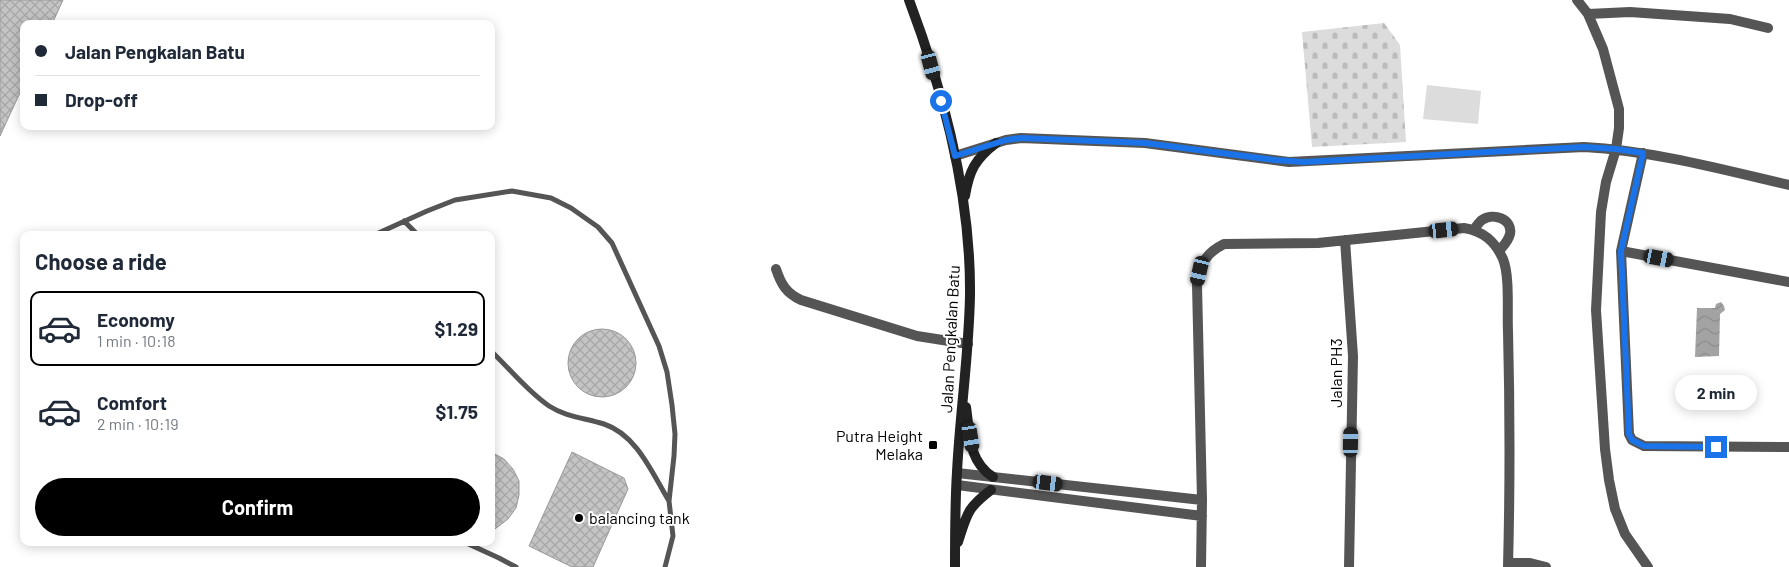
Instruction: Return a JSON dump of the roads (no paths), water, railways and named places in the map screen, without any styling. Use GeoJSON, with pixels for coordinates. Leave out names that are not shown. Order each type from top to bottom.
{"type":"FeatureCollection","features":[{"type":"Feature","properties":{"kind":"main road","name":"Jalan Pengkalan Batu"},"geometry":{"type":"LineString","coordinates":[[909,0],[924,40],[955,156],[964,212],[969,264],[968,344],[956,485],[955,567]]}},
{"type":"Feature","properties":{"kind":"main road"},"geometry":{"type":"LineString","coordinates":[[964,212],[967,185],[972,168],[984,152],[996,143]]}},
{"type":"Feature","properties":{"kind":"main road"},"geometry":{"type":"LineString","coordinates":[[964,389],[973,452],[984,471],[993,477]]}},
{"type":"Feature","properties":{"kind":"main road"},"geometry":{"type":"LineString","coordinates":[[955,553],[968,511],[991,490]]}},
{"type":"Feature","properties":{"kind":"street"},"geometry":{"type":"LineString","coordinates":[[1577,0],[1588,14],[1603,49],[1619,109],[1616,149],[1606,182],[1601,212],[1596,310],[1605,449],[1609,480],[1618,517],[1625,534],[1648,567]]}},
{"type":"Feature","properties":{"kind":"street"},"geometry":{"type":"LineString","coordinates":[[1588,14],[1630,12],[1730,19],[1768,28]]}},
{"type":"Feature","properties":{"kind":"street"},"geometry":{"type":"LineString","coordinates":[[955,156],[996,143],[1021,138],[1145,143],[1289,162],[1584,147],[1616,149],[1671,158],[1789,185]]}},
{"type":"Feature","properties":{"kind":"street"},"geometry":{"type":"LineString","coordinates":[[1643,153],[1621,251],[1627,426],[1632,440],[1644,446],[1789,447]]}},
{"type":"Feature","properties":{"kind":"street"},"geometry":{"type":"LineString","coordinates":[[1474,229],[1482,220],[1493,216],[1503,218],[1509,225],[1510,233],[1506,243],[1499,251]]}},
{"type":"Feature","properties":{"kind":"street"},"geometry":{"type":"LineString","coordinates":[[1201,567],[1202,500],[1197,285],[1205,258],[1211,250],[1224,244],[1318,243],[1464,228],[1474,229],[1487,236],[1496,245],[1504,261],[1507,288],[1509,370],[1508,565],[1530,563],[1546,567]]}},
{"type":"Feature","properties":{"kind":"street","name":"Jalan PH3"},"geometry":{"type":"LineString","coordinates":[[1345,240],[1353,356],[1349,567]]}},
{"type":"Feature","properties":{"kind":"street"},"geometry":{"type":"LineString","coordinates":[[1621,251],[1789,282]]}},
{"type":"Feature","properties":{"kind":"street"},"geometry":{"type":"LineString","coordinates":[[776,268],[781,284],[787,292],[801,300],[917,336],[968,344]]}},
{"type":"Feature","properties":{"kind":"street"},"geometry":{"type":"LineString","coordinates":[[957,473],[1202,500]]}},
{"type":"Feature","properties":{"kind":"street"},"geometry":{"type":"LineString","coordinates":[[1021,494],[1022,480]]}},
{"type":"Feature","properties":{"kind":"street"},"geometry":{"type":"LineString","coordinates":[[1058,498],[1059,484]]}},
{"type":"Feature","properties":{"kind":"street"},"geometry":{"type":"LineString","coordinates":[[956,485],[1202,516]]}},
{"type":"Feature","properties":{"kind":"lane"},"geometry":{"type":"LineString","coordinates":[[382,231],[455,200],[512,191],[551,198],[571,208],[598,227],[612,243],[659,346],[667,372],[675,434],[669,501],[673,536],[665,567]]}},
{"type":"Feature","properties":{"kind":"lane"},"geometry":{"type":"LineString","coordinates":[[404,221],[414,231]]}},
{"type":"Feature","properties":{"kind":"lane"},"geometry":{"type":"LineString","coordinates":[[389,231],[391,227]]}},
{"type":"Feature","properties":{"kind":"lane"},"geometry":{"type":"LineString","coordinates":[[495,355],[540,400],[551,407],[573,417],[605,424],[625,436],[641,455],[669,501]]}},
{"type":"Feature","properties":{"kind":"lane"},"geometry":{"type":"LineString","coordinates":[[473,546],[516,567]]}},
{"type":"Feature","properties":{"kind":"water"},"geometry":{"type":"Polygon","coordinates":[[[1721,302],[1725,310],[1720,314],[1719,356],[1695,357],[1697,308],[1715,308],[1716,304],[1721,302]]]}},
{"type":"Feature","properties":{"kind":"place","name":"Putra Height Melaka"},"geometry":{"type":"Point","coordinates":[933,445]}},
{"type":"Feature","properties":{"kind":"place","name":"balancing tank"},"geometry":{"type":"Point","coordinates":[579,518]}}]}
